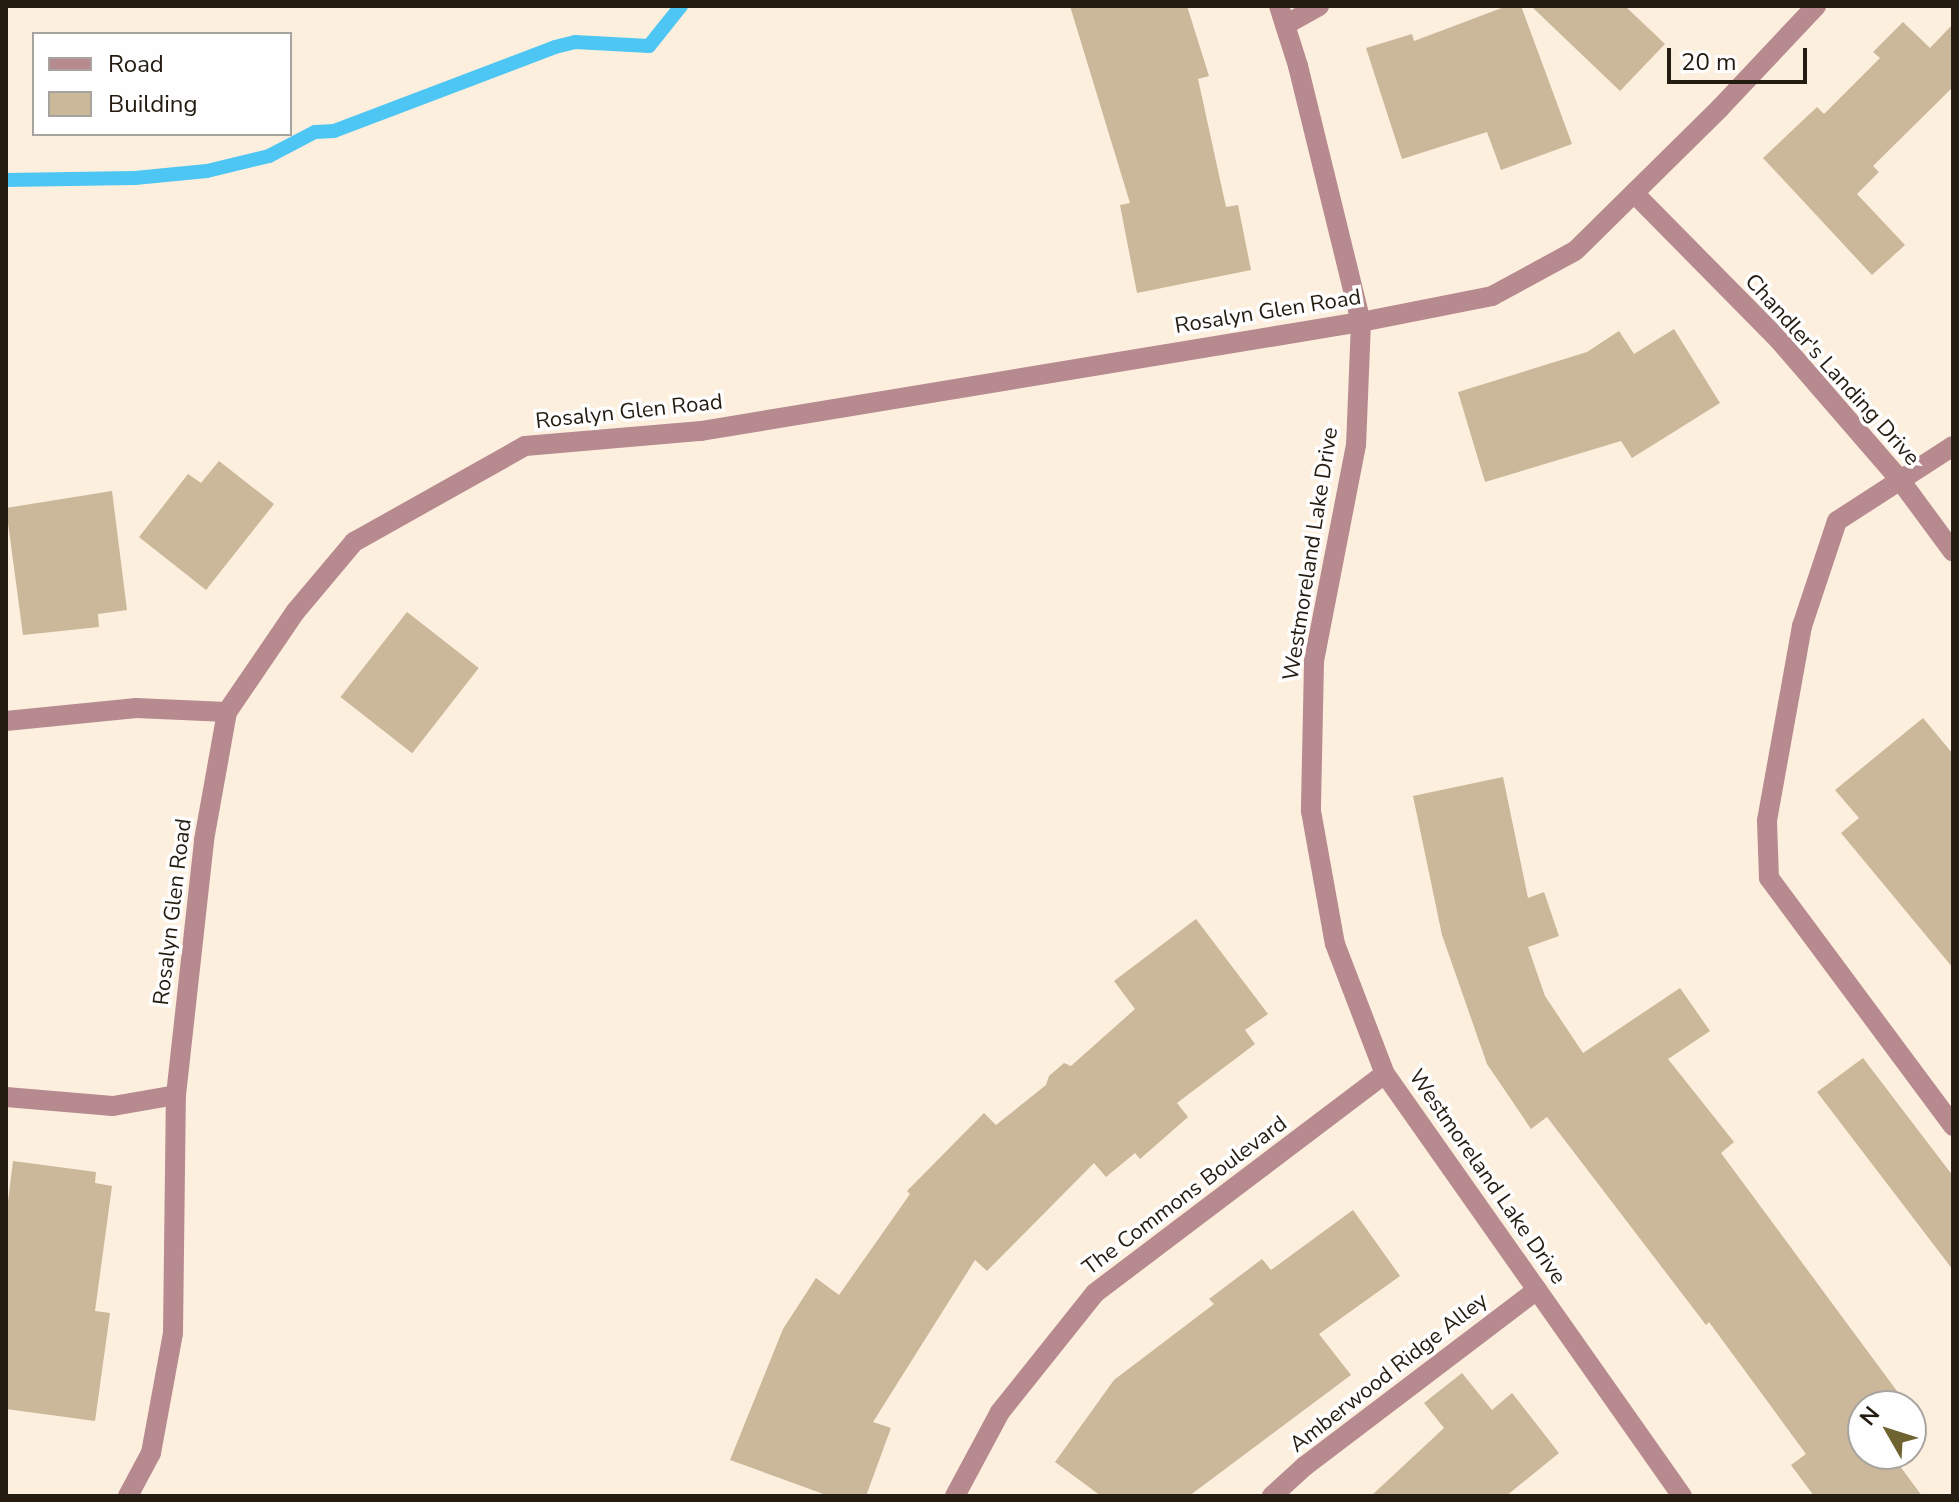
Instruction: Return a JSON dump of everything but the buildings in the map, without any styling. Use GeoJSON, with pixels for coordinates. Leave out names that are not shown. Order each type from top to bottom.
{"type":"FeatureCollection","features":[{"type":"Feature","properties":{"kind":"street"},"geometry":{"type":"LineString","coordinates":[[1282,16],[1319,6]]}},
{"type":"Feature","properties":{"kind":"street","name":"Rosalyn Glen Road"},"geometry":{"type":"LineString","coordinates":[[128,1496],[151,1453],[173,1333],[176,1095],[204,840],[227,712],[296,611],[354,542],[525,446],[701,431],[1361,322],[1492,296],[1575,251],[1816,6]]}},
{"type":"Feature","properties":{"kind":"street","name":"Westmoreland Lake Drive"},"geometry":{"type":"LineString","coordinates":[[1282,16],[1361,322],[1356,445],[1314,662],[1311,811],[1335,944],[1385,1074],[1682,1496]]}},
{"type":"Feature","properties":{"kind":"street","name":"Chandler's Landing Drive"},"geometry":{"type":"LineString","coordinates":[[1634,193],[1778,339],[1900,480],[1953,552]]}},
{"type":"Feature","properties":{"kind":"street"},"geometry":{"type":"LineString","coordinates":[[1953,446],[1837,521],[1802,626],[1767,821],[1769,878],[1953,1126]]}},
{"type":"Feature","properties":{"kind":"street"},"geometry":{"type":"LineString","coordinates":[[6,721],[136,708],[227,712]]}},
{"type":"Feature","properties":{"kind":"street","name":"The Commons Boulevard"},"geometry":{"type":"LineString","coordinates":[[955,1496],[1000,1412],[1095,1293],[1385,1074]]}},
{"type":"Feature","properties":{"kind":"street"},"geometry":{"type":"LineString","coordinates":[[6,1097],[113,1106],[176,1095]]}},
{"type":"Feature","properties":{"kind":"street","name":"Amberwood Ridge Alley"},"geometry":{"type":"LineString","coordinates":[[1272,1496],[1305,1466],[1537,1290]]}},
{"type":"Feature","properties":{"kind":"waterway"},"geometry":{"type":"LineString","coordinates":[[6,180],[135,178],[207,171],[269,156],[315,132],[334,131],[555,47],[575,42],[649,46],[681,6]]}}]}
